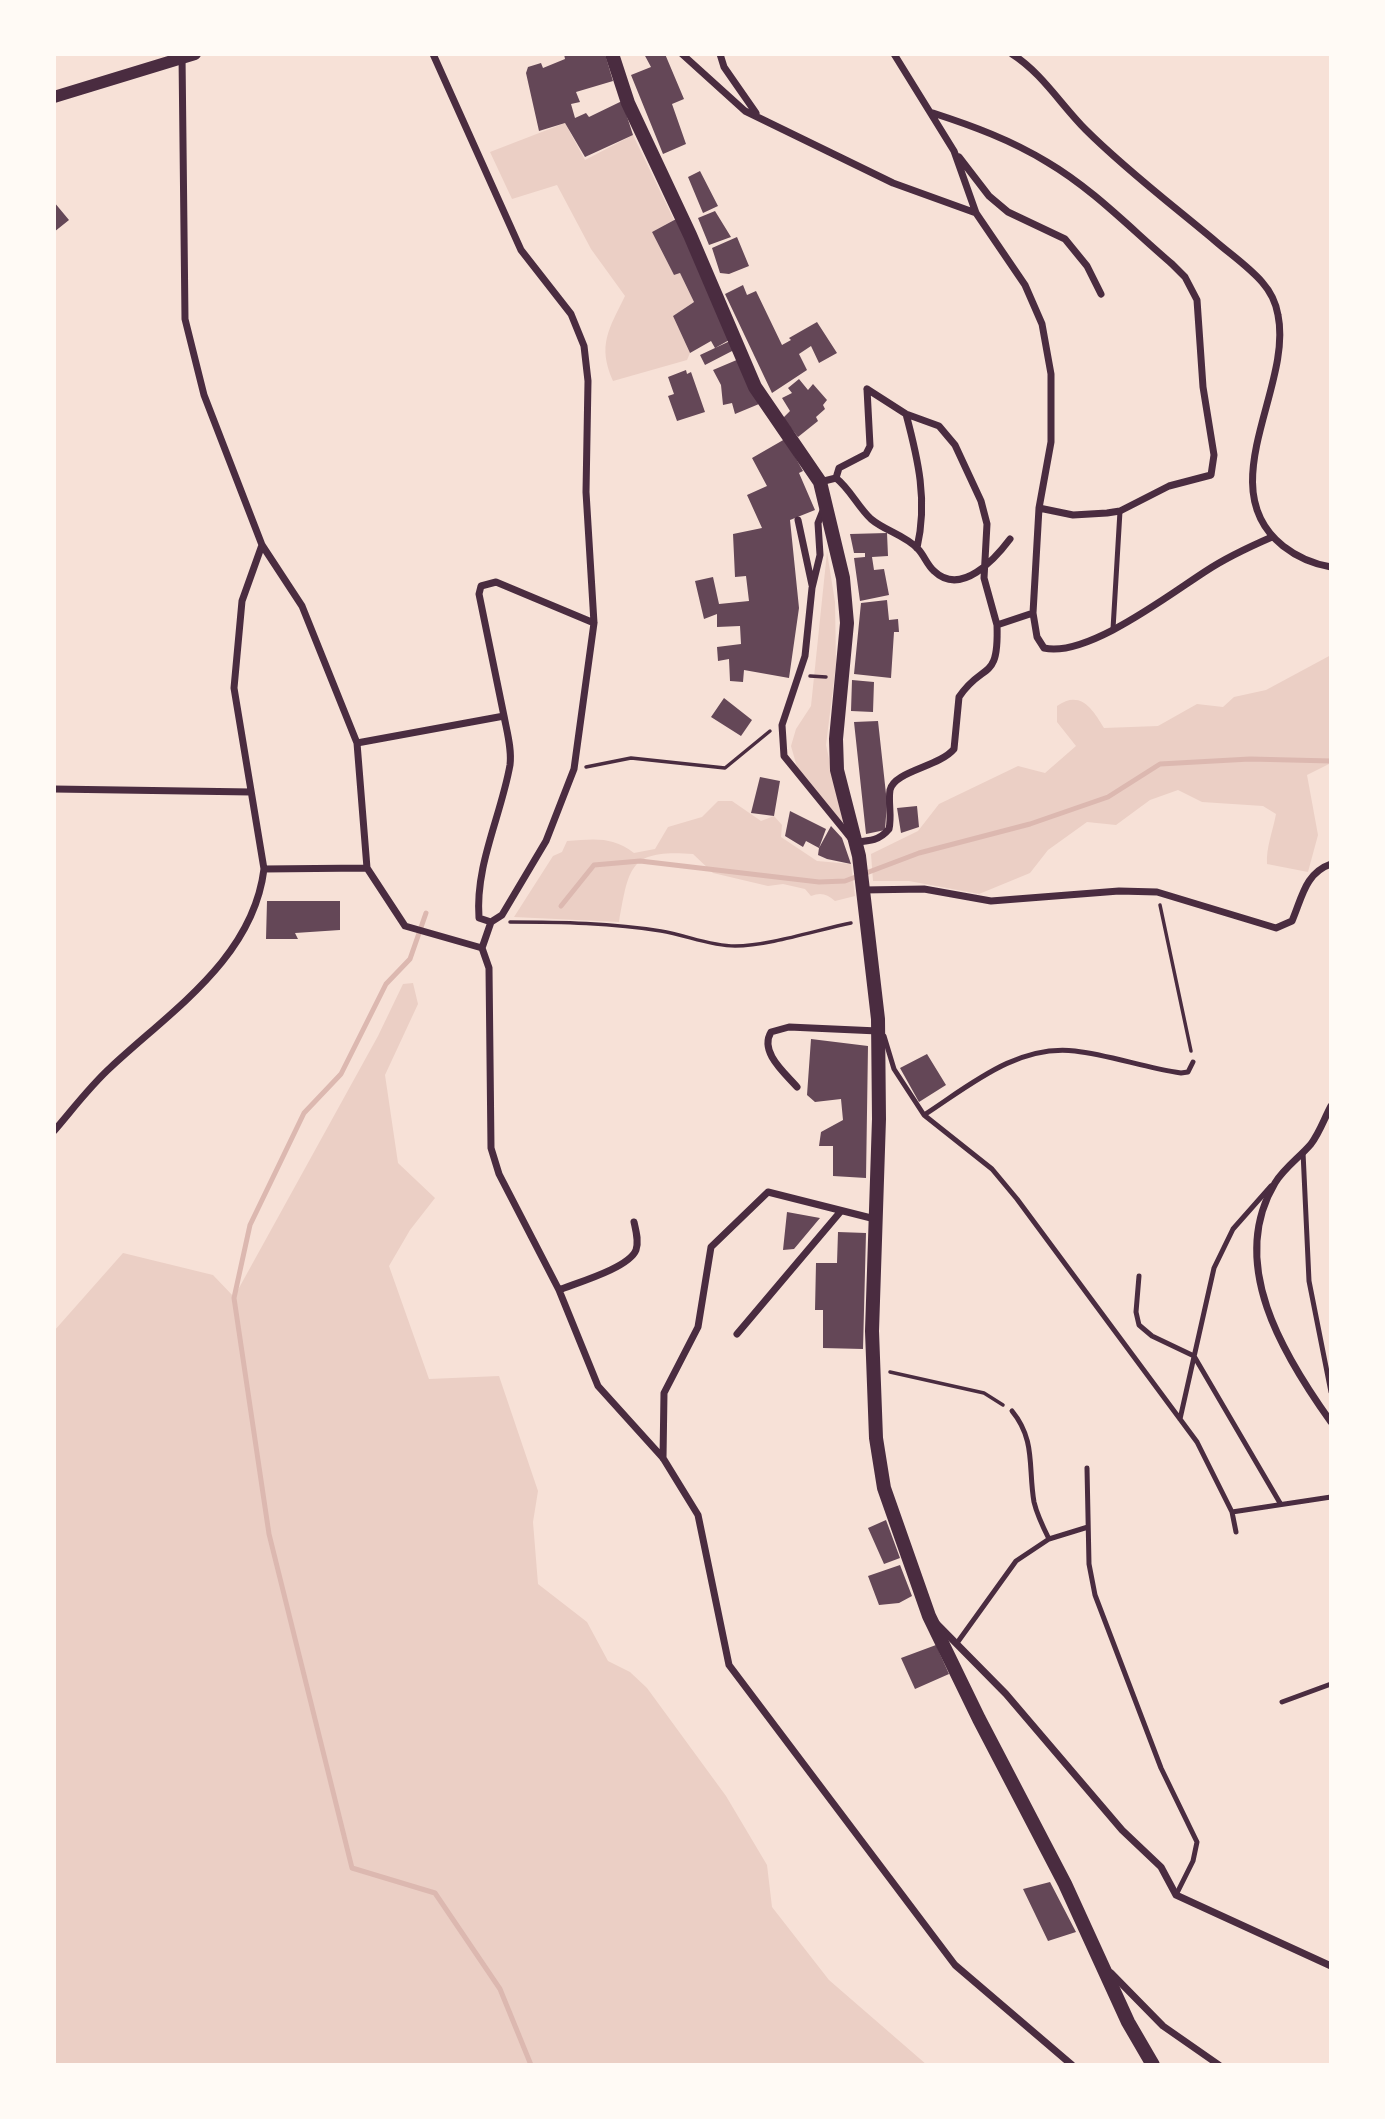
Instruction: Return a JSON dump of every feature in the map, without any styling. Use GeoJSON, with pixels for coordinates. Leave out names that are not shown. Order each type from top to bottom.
{"type":"FeatureCollection","features":[{"type":"Feature","properties":{"kind":"main road"},"geometry":{"type":"LineString","coordinates":[[612,54],[628,103],[690,235],[755,387],[766,408],[820,482],[827,503],[847,623],[836,739],[837,770],[863,884],[878,1025],[874,1369],[876,1438],[884,1488],[929,1616],[1104,1966],[1128,2022],[1153,2065]]}},
{"type":"Feature","properties":{"kind":"street"},"geometry":{"type":"LineString","coordinates":[[433,54],[521,250],[571,313],[584,346],[588,381],[586,492],[594,623],[574,769],[546,841],[502,915],[491,922],[482,948],[489,968],[491,1148],[499,1174],[559,1290],[598,1386],[663,1458],[698,1515],[729,1665],[955,1965],[1072,2065]]}},
{"type":"Feature","properties":{"kind":"street"},"geometry":{"type":"LineString","coordinates":[[682,54],[735,104],[884,179],[976,213]]}},
{"type":"Feature","properties":{"kind":"street"},"geometry":{"type":"LineString","coordinates":[[720,54],[724,67],[756,114]]}},
{"type":"Feature","properties":{"kind":"street"},"geometry":{"type":"LineString","coordinates":[[894,54],[933,113],[954,151],[976,213],[1025,285],[1042,324],[1052,402],[1051,442],[1039,508],[1033,613],[1040,644],[1052,650],[1080,644],[1113,629],[1234,554],[1272,537]]}},
{"type":"Feature","properties":{"kind":"street"},"geometry":{"type":"LineString","coordinates":[[1012,54],[1044,83],[1086,130],[1246,266],[1273,299],[1278,315],[1278,352],[1254,461],[1253,491],[1261,519],[1272,537],[1292,553],[1318,565],[1331,567]]}},
{"type":"Feature","properties":{"kind":"street"},"geometry":{"type":"LineString","coordinates":[[54,97],[187,55],[184,319],[204,395],[262,545],[302,606],[357,743],[367,868],[405,926],[482,948]]}},
{"type":"Feature","properties":{"kind":"street"},"geometry":{"type":"LineString","coordinates":[[933,113],[983,130],[1048,163],[1113,213],[1171,264],[1192,288],[1200,315],[1201,365],[1212,437],[1213,471],[1207,477],[1169,486],[1120,511],[1073,515],[1039,508]]}},
{"type":"Feature","properties":{"kind":"street"},"geometry":{"type":"LineString","coordinates":[[954,151],[998,204],[1030,224],[1065,239],[1087,266],[1101,294]]}},
{"type":"Feature","properties":{"kind":"street"},"geometry":{"type":"LineString","coordinates":[[827,503],[818,523],[820,555],[812,588],[805,656],[782,725],[784,756],[857,849],[881,839],[889,829],[890,787],[895,779],[934,765],[954,749],[959,697],[993,665],[997,654],[997,625],[985,589],[987,524],[966,465],[939,426],[906,414],[867,389],[870,446],[866,454],[839,468],[836,478]]}},
{"type":"Feature","properties":{"kind":"street"},"geometry":{"type":"LineString","coordinates":[[906,414],[922,491],[923,523],[917,548]]}},
{"type":"Feature","properties":{"kind":"street"},"geometry":{"type":"LineString","coordinates":[[820,482],[836,478]]}},
{"type":"Feature","properties":{"kind":"street"},"geometry":{"type":"LineString","coordinates":[[836,478],[846,486],[871,519],[917,548],[934,572],[946,577],[965,577],[984,569],[1010,539]]}},
{"type":"Feature","properties":{"kind":"street"},"geometry":{"type":"LineString","coordinates":[[799,520],[812,588]]}},
{"type":"Feature","properties":{"kind":"street"},"geometry":{"type":"LineString","coordinates":[[54,1130],[109,1068],[184,1005],[235,943],[260,896],[264,869],[234,688],[242,601],[262,545]]}},
{"type":"Feature","properties":{"kind":"street"},"geometry":{"type":"LineString","coordinates":[[491,922],[479,918],[478,903],[489,845],[510,763],[504,716],[479,594],[481,586],[496,582],[594,623]]}},
{"type":"Feature","properties":{"kind":"street"},"geometry":{"type":"LineString","coordinates":[[997,625],[1033,613]]}},
{"type":"Feature","properties":{"kind":"street"},"geometry":{"type":"LineString","coordinates":[[357,743],[504,716]]}},
{"type":"Feature","properties":{"kind":"street"},"geometry":{"type":"LineString","coordinates":[[54,789],[251,792]]}},
{"type":"Feature","properties":{"kind":"street"},"geometry":{"type":"LineString","coordinates":[[863,884],[924,889],[991,901],[1119,891],[1157,892],[1276,928],[1292,921],[1308,881],[1317,869],[1331,863]]}},
{"type":"Feature","properties":{"kind":"street"},"geometry":{"type":"LineString","coordinates":[[264,869],[367,868]]}},
{"type":"Feature","properties":{"kind":"street"},"geometry":{"type":"LineString","coordinates":[[797,1087],[774,1061],[767,1043],[771,1032],[789,1027],[878,1025]]}},
{"type":"Feature","properties":{"kind":"street"},"geometry":{"type":"LineString","coordinates":[[1331,1106],[1317,1135],[1277,1180],[1257,1225],[1257,1264],[1280,1342],[1331,1422]]}},
{"type":"Feature","properties":{"kind":"street"},"geometry":{"type":"LineString","coordinates":[[663,1458],[664,1393],[698,1327],[711,1247],[768,1192],[875,1219]]}},
{"type":"Feature","properties":{"kind":"street"},"geometry":{"type":"LineString","coordinates":[[737,1334],[841,1211]]}},
{"type":"Feature","properties":{"kind":"street"},"geometry":{"type":"LineString","coordinates":[[559,1290],[615,1267],[632,1256],[636,1249],[634,1222]]}},
{"type":"Feature","properties":{"kind":"street"},"geometry":{"type":"LineString","coordinates":[[929,1616],[1032,1723],[1122,1830],[1161,1867],[1176,1895],[1331,1966]]}},
{"type":"Feature","properties":{"kind":"street"},"geometry":{"type":"LineString","coordinates":[[1104,1966],[1163,2026],[1219,2065]]}},
{"type":"Feature","properties":{"kind":"lane"},"geometry":{"type":"LineString","coordinates":[[1113,629],[1120,511]]}},
{"type":"Feature","properties":{"kind":"lane"},"geometry":{"type":"LineString","coordinates":[[878,1025],[894,1069],[924,1115],[992,1169],[1180,1419],[1213,1469],[1232,1512],[1236,1532]]}},
{"type":"Feature","properties":{"kind":"lane"},"geometry":{"type":"LineString","coordinates":[[924,1115],[1013,1060],[1041,1053],[1073,1051],[1181,1073],[1188,1072],[1193,1062]]}},
{"type":"Feature","properties":{"kind":"lane"},"geometry":{"type":"LineString","coordinates":[[1303,1152],[1308,1281],[1331,1392]]}},
{"type":"Feature","properties":{"kind":"lane"},"geometry":{"type":"LineString","coordinates":[[1180,1419],[1208,1291],[1222,1247],[1233,1229],[1277,1180]]}},
{"type":"Feature","properties":{"kind":"lane"},"geometry":{"type":"LineString","coordinates":[[1139,1276],[1136,1312],[1139,1325],[1144,1331],[1194,1356],[1280,1503]]}},
{"type":"Feature","properties":{"kind":"lane"},"geometry":{"type":"LineString","coordinates":[[1012,1411],[1029,1439],[1033,1460],[1034,1501],[1049,1539]]}},
{"type":"Feature","properties":{"kind":"lane"},"geometry":{"type":"LineString","coordinates":[[1087,1468],[1088,1527],[1095,1595],[1112,1646],[1161,1768],[1196,1842],[1193,1861],[1176,1895]]}},
{"type":"Feature","properties":{"kind":"lane"},"geometry":{"type":"LineString","coordinates":[[1232,1512],[1331,1497]]}},
{"type":"Feature","properties":{"kind":"lane"},"geometry":{"type":"LineString","coordinates":[[957,1643],[1016,1561],[1049,1539],[1088,1527]]}},
{"type":"Feature","properties":{"kind":"lane"},"geometry":{"type":"LineString","coordinates":[[1282,1702],[1331,1684]]}},
{"type":"Feature","properties":{"kind":"path"},"geometry":{"type":"LineString","coordinates":[[800,675],[842,679]]}},
{"type":"Feature","properties":{"kind":"path"},"geometry":{"type":"LineString","coordinates":[[574,769],[631,758],[725,768],[768,732],[782,725]]}},
{"type":"Feature","properties":{"kind":"path"},"geometry":{"type":"LineString","coordinates":[[1157,892],[1193,1062]]}},
{"type":"Feature","properties":{"kind":"path"},"geometry":{"type":"LineString","coordinates":[[491,922],[568,922],[624,927],[733,946],[760,944],[868,920]]}},
{"type":"Feature","properties":{"kind":"path"},"geometry":{"type":"LineString","coordinates":[[874,1369],[984,1393],[1012,1411]]}},
{"type":"Feature","properties":{"kind":"shaded area"},"geometry":{"type":"Polygon","coordinates":[[[565,123],[585,160],[633,135],[674,220],[652,232],[674,275],[680,273],[694,302],[673,316],[690,353],[687,360],[613,381],[606,357],[607,337],[625,296],[591,249],[557,185],[512,199],[490,152],[565,123]]]}},
{"type":"Feature","properties":{"kind":"shaded area"},"geometry":{"type":"Polygon","coordinates":[[[827,552],[835,602],[836,664],[826,745],[847,841],[834,817],[799,774],[791,746],[796,729],[811,706],[827,552]]]}},
{"type":"Feature","properties":{"kind":"shaded area"},"geometry":{"type":"Polygon","coordinates":[[[1331,655],[1331,763],[1307,775],[1318,835],[1308,872],[1267,864],[1276,814],[1263,806],[1202,802],[1178,790],[1150,800],[1116,825],[1087,822],[1048,850],[1030,873],[979,894],[909,881],[873,881],[871,854],[918,831],[939,804],[1018,766],[1045,773],[1076,746],[1057,722],[1057,706],[1065,702],[1072,700],[1085,704],[1104,728],[1158,726],[1197,704],[1223,707],[1234,697],[1266,690],[1331,655]]]}},
{"type":"Feature","properties":{"kind":"shaded area"},"geometry":{"type":"Polygon","coordinates":[[[718,801],[732,801],[761,821],[774,816],[782,825],[781,837],[817,861],[851,864],[855,896],[835,901],[824,894],[811,896],[805,889],[783,884],[768,886],[713,873],[693,854],[672,853],[644,859],[636,866],[626,887],[619,922],[514,917],[553,856],[562,852],[567,841],[610,841],[634,853],[655,849],[668,827],[702,817],[718,801]]]}},
{"type":"Feature","properties":{"kind":"shaded area"},"geometry":{"type":"Polygon","coordinates":[[[413,983],[418,1004],[385,1075],[398,1163],[435,1198],[410,1230],[389,1266],[429,1379],[499,1376],[538,1491],[533,1522],[538,1584],[587,1622],[608,1661],[630,1672],[647,1688],[726,1796],[767,1865],[772,1907],[829,1980],[927,2065],[54,2065],[54,1331],[123,1253],[213,1275],[234,1297],[378,1036],[403,984],[413,983]]]}},
{"type":"Feature","properties":{"kind":"building"},"geometry":{"type":"Polygon","coordinates":[[[564,54],[605,54],[613,81],[576,92],[580,102],[571,104],[575,118],[586,113],[589,117],[622,101],[633,135],[585,157],[565,123],[539,131],[526,73],[528,67],[541,63],[543,68],[565,59],[564,54]]]}},
{"type":"Feature","properties":{"kind":"building"},"geometry":{"type":"Polygon","coordinates":[[[644,54],[665,54],[684,99],[672,104],[686,144],[663,154],[631,75],[651,67],[644,54]]]}},
{"type":"Feature","properties":{"kind":"building"},"geometry":{"type":"Polygon","coordinates":[[[700,171],[718,206],[703,213],[688,177],[700,171]]]}},
{"type":"Feature","properties":{"kind":"building"},"geometry":{"type":"Polygon","coordinates":[[[54,202],[69,220],[54,232],[54,202]]]}},
{"type":"Feature","properties":{"kind":"building"},"geometry":{"type":"Polygon","coordinates":[[[715,211],[731,237],[709,245],[698,218],[715,211]]]}},
{"type":"Feature","properties":{"kind":"building"},"geometry":{"type":"Polygon","coordinates":[[[678,218],[731,339],[715,348],[711,341],[690,353],[673,316],[694,302],[680,273],[674,275],[652,232],[678,218]]]}},
{"type":"Feature","properties":{"kind":"building"},"geometry":{"type":"Polygon","coordinates":[[[737,237],[749,266],[729,274],[720,273],[712,248],[737,237]]]}},
{"type":"Feature","properties":{"kind":"building"},"geometry":{"type":"Polygon","coordinates":[[[743,285],[747,295],[756,291],[782,345],[817,322],[837,353],[819,363],[811,346],[799,354],[807,370],[772,393],[725,294],[743,285]]]}},
{"type":"Feature","properties":{"kind":"building"},"geometry":{"type":"Polygon","coordinates":[[[730,341],[734,350],[705,365],[700,355],[730,341]]]}},
{"type":"Feature","properties":{"kind":"building"},"geometry":{"type":"Polygon","coordinates":[[[739,359],[759,404],[735,414],[732,403],[723,405],[721,385],[713,370],[739,359]]]}},
{"type":"Feature","properties":{"kind":"building"},"geometry":{"type":"Polygon","coordinates":[[[686,370],[687,374],[691,372],[705,412],[677,421],[668,396],[674,394],[668,377],[686,370]]]}},
{"type":"Feature","properties":{"kind":"building"},"geometry":{"type":"Polygon","coordinates":[[[799,379],[808,390],[813,384],[827,400],[823,405],[825,409],[816,417],[818,421],[798,437],[783,418],[790,411],[782,398],[792,393],[788,388],[799,379]]]}},
{"type":"Feature","properties":{"kind":"building"},"geometry":{"type":"Polygon","coordinates":[[[785,439],[803,471],[799,473],[815,510],[790,520],[799,608],[789,678],[744,670],[743,682],[730,681],[729,659],[718,661],[717,647],[741,644],[740,626],[717,627],[717,614],[704,619],[695,581],[713,577],[719,604],[749,601],[746,576],[735,577],[733,534],[762,528],[747,495],[767,486],[752,458],[785,439]]]}},
{"type":"Feature","properties":{"kind":"building"},"geometry":{"type":"Polygon","coordinates":[[[887,533],[888,556],[872,557],[874,570],[884,569],[889,595],[860,601],[854,558],[865,557],[865,553],[854,553],[850,534],[887,533]]]}},
{"type":"Feature","properties":{"kind":"building"},"geometry":{"type":"Polygon","coordinates":[[[887,600],[889,620],[898,619],[899,632],[894,632],[891,678],[854,674],[861,603],[887,600]]]}},
{"type":"Feature","properties":{"kind":"building"},"geometry":{"type":"Polygon","coordinates":[[[852,680],[874,682],[873,712],[851,711],[852,680]]]}},
{"type":"Feature","properties":{"kind":"building"},"geometry":{"type":"Polygon","coordinates":[[[724,698],[752,720],[741,736],[711,717],[724,698]]]}},
{"type":"Feature","properties":{"kind":"building"},"geometry":{"type":"Polygon","coordinates":[[[878,721],[887,803],[885,830],[866,834],[854,722],[878,721]]]}},
{"type":"Feature","properties":{"kind":"building"},"geometry":{"type":"Polygon","coordinates":[[[760,777],[780,781],[774,816],[751,813],[760,777]]]}},
{"type":"Feature","properties":{"kind":"building"},"geometry":{"type":"Polygon","coordinates":[[[917,806],[919,827],[901,833],[897,808],[917,806]]]}},
{"type":"Feature","properties":{"kind":"building"},"geometry":{"type":"Polygon","coordinates":[[[790,811],[826,829],[819,848],[806,841],[803,847],[785,836],[790,811]]]}},
{"type":"Feature","properties":{"kind":"building"},"geometry":{"type":"Polygon","coordinates":[[[831,826],[842,838],[851,864],[818,855],[831,826]]]}},
{"type":"Feature","properties":{"kind":"building"},"geometry":{"type":"Polygon","coordinates":[[[267,901],[340,901],[340,930],[295,933],[298,939],[266,939],[267,901]]]}},
{"type":"Feature","properties":{"kind":"building"},"geometry":{"type":"Polygon","coordinates":[[[811,1039],[868,1046],[866,1178],[833,1176],[833,1146],[819,1146],[821,1132],[843,1120],[841,1099],[815,1102],[807,1095],[811,1039]]]}},
{"type":"Feature","properties":{"kind":"building"},"geometry":{"type":"Polygon","coordinates":[[[927,1054],[946,1085],[919,1102],[900,1068],[927,1054]]]}},
{"type":"Feature","properties":{"kind":"building"},"geometry":{"type":"Polygon","coordinates":[[[787,1212],[820,1218],[794,1249],[783,1250],[787,1212]]]}},
{"type":"Feature","properties":{"kind":"building"},"geometry":{"type":"Polygon","coordinates":[[[838,1232],[866,1233],[863,1349],[823,1348],[823,1310],[815,1310],[816,1263],[837,1263],[838,1232]]]}},
{"type":"Feature","properties":{"kind":"building"},"geometry":{"type":"Polygon","coordinates":[[[886,1520],[900,1558],[884,1564],[868,1528],[886,1520]]]}},
{"type":"Feature","properties":{"kind":"building"},"geometry":{"type":"Polygon","coordinates":[[[900,1565],[912,1596],[899,1603],[879,1605],[868,1576],[900,1565]]]}},
{"type":"Feature","properties":{"kind":"building"},"geometry":{"type":"Polygon","coordinates":[[[936,1645],[949,1674],[915,1689],[901,1658],[936,1645]]]}},
{"type":"Feature","properties":{"kind":"building"},"geometry":{"type":"Polygon","coordinates":[[[1050,1882],[1076,1932],[1048,1941],[1023,1889],[1050,1882]]]}},
{"type":"Feature","properties":{"kind":"waterway"},"geometry":{"type":"LineString","coordinates":[[561,906],[594,865],[640,861],[819,882],[845,881],[919,853],[1030,824],[1108,797],[1160,764],[1250,759],[1331,761]]}},
{"type":"Feature","properties":{"kind":"waterway"},"geometry":{"type":"LineString","coordinates":[[426,913],[410,959],[386,984],[341,1074],[304,1113],[250,1225],[234,1298],[269,1534],[352,1868],[435,1893],[500,1989],[531,2065]]}}]}
